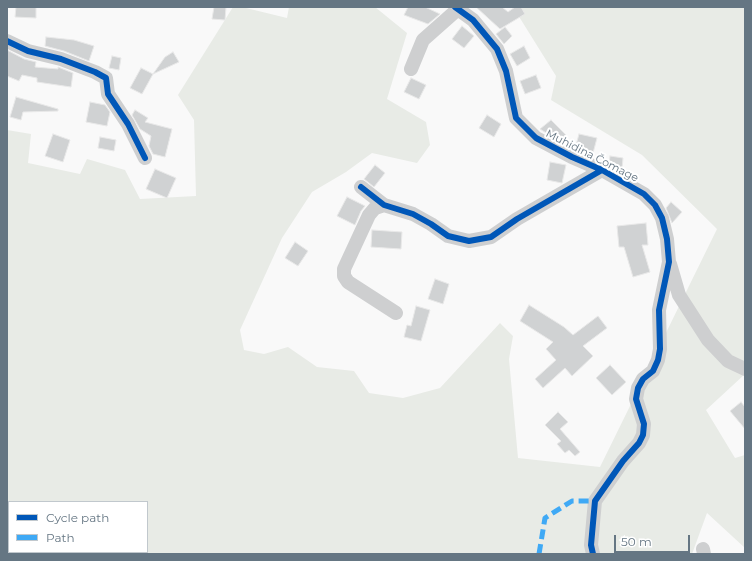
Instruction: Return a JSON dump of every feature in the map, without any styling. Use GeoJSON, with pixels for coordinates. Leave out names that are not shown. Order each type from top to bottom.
{"type":"FeatureCollection","features":[{"type":"Feature","properties":{"kind":"street"},"geometry":{"type":"LineString","coordinates":[[411,69],[423,40],[457,8]]}},
{"type":"Feature","properties":{"kind":"street","name":"Muhidina Čomage"},"geometry":{"type":"LineString","coordinates":[[457,8],[473,20],[497,49],[506,71],[516,118],[536,138],[572,157],[602,170],[644,194],[655,205],[662,218],[667,239],[669,262],[659,310],[660,349],[658,360],[653,371],[643,379],[638,388],[636,399],[644,424],[643,435],[639,443],[623,460],[595,501],[591,545],[593,554]]}},
{"type":"Feature","properties":{"kind":"street"},"geometry":{"type":"LineString","coordinates":[[7,42],[28,51],[61,58],[106,78],[108,94],[128,124],[145,158]]}},
{"type":"Feature","properties":{"kind":"street"},"geometry":{"type":"LineString","coordinates":[[361,187],[384,205],[413,214],[448,236],[469,241],[491,237],[517,219],[602,170]]}},
{"type":"Feature","properties":{"kind":"street"},"geometry":{"type":"LineString","coordinates":[[384,205],[375,208],[369,215],[344,269],[344,276],[348,282],[396,313]]}},
{"type":"Feature","properties":{"kind":"street"},"geometry":{"type":"LineString","coordinates":[[669,262],[679,295],[708,340],[728,361],[745,369]]}},
{"type":"Feature","properties":{"kind":"shaded area"},"geometry":{"type":"Polygon","coordinates":[[[233,7],[242,7],[287,18],[289,7],[375,7],[407,33],[387,99],[426,122],[430,145],[417,163],[372,153],[346,172],[312,192],[282,238],[240,330],[244,350],[264,354],[288,347],[317,367],[354,371],[369,393],[403,398],[440,388],[500,323],[513,336],[509,359],[518,458],[600,467],[717,229],[642,155],[551,100],[556,76],[513,7],[745,7],[745,374],[706,410],[735,458],[745,455],[745,548],[707,513],[692,554],[7,554],[7,130],[31,134],[28,163],[80,174],[87,159],[125,170],[140,199],[196,196],[194,120],[178,95],[233,7]]]}},
{"type":"Feature","properties":{"kind":"building"},"geometry":{"type":"Polygon","coordinates":[[[16,7],[36,7],[36,18],[15,17],[16,7]]]}},
{"type":"Feature","properties":{"kind":"building"},"geometry":{"type":"Polygon","coordinates":[[[214,7],[226,7],[225,20],[212,19],[214,7]]]}},
{"type":"Feature","properties":{"kind":"building"},"geometry":{"type":"Polygon","coordinates":[[[408,7],[425,7],[440,14],[428,24],[404,15],[408,7]]]}},
{"type":"Feature","properties":{"kind":"building"},"geometry":{"type":"Polygon","coordinates":[[[476,7],[502,7],[508,12],[515,7],[521,7],[525,14],[500,29],[476,7]]]}},
{"type":"Feature","properties":{"kind":"building"},"geometry":{"type":"Polygon","coordinates":[[[462,26],[474,36],[464,48],[452,39],[462,26]]]}},
{"type":"Feature","properties":{"kind":"building"},"geometry":{"type":"Polygon","coordinates":[[[505,27],[512,36],[504,44],[496,34],[505,27]]]}},
{"type":"Feature","properties":{"kind":"building"},"geometry":{"type":"Polygon","coordinates":[[[46,37],[74,40],[94,46],[89,61],[64,51],[45,46],[46,37]]]}},
{"type":"Feature","properties":{"kind":"building"},"geometry":{"type":"Polygon","coordinates":[[[524,46],[530,58],[517,66],[510,54],[524,46]]]}},
{"type":"Feature","properties":{"kind":"building"},"geometry":{"type":"Polygon","coordinates":[[[7,50],[24,59],[36,62],[35,67],[58,69],[58,67],[73,73],[71,87],[37,82],[37,78],[22,75],[19,81],[7,76],[7,50]]]}},
{"type":"Feature","properties":{"kind":"building"},"geometry":{"type":"Polygon","coordinates":[[[173,52],[179,62],[153,74],[165,57],[173,52]]]}},
{"type":"Feature","properties":{"kind":"building"},"geometry":{"type":"Polygon","coordinates":[[[112,56],[121,58],[119,70],[109,68],[112,56]]]}},
{"type":"Feature","properties":{"kind":"building"},"geometry":{"type":"Polygon","coordinates":[[[141,68],[153,74],[142,94],[130,88],[141,68]]]}},
{"type":"Feature","properties":{"kind":"building"},"geometry":{"type":"Polygon","coordinates":[[[536,75],[541,88],[525,94],[520,81],[536,75]]]}},
{"type":"Feature","properties":{"kind":"building"},"geometry":{"type":"Polygon","coordinates":[[[411,78],[426,85],[419,99],[404,92],[411,78]]]}},
{"type":"Feature","properties":{"kind":"building"},"geometry":{"type":"Polygon","coordinates":[[[16,97],[58,109],[58,111],[23,112],[21,120],[10,117],[16,97]]]}},
{"type":"Feature","properties":{"kind":"building"},"geometry":{"type":"Polygon","coordinates":[[[90,102],[105,105],[110,112],[107,126],[86,122],[90,102]]]}},
{"type":"Feature","properties":{"kind":"building"},"geometry":{"type":"Polygon","coordinates":[[[135,110],[148,118],[145,122],[172,129],[165,157],[153,154],[149,146],[151,136],[140,129],[132,115],[135,110]]]}},
{"type":"Feature","properties":{"kind":"building"},"geometry":{"type":"Polygon","coordinates":[[[487,115],[501,124],[494,137],[479,128],[487,115]]]}},
{"type":"Feature","properties":{"kind":"building"},"geometry":{"type":"Polygon","coordinates":[[[551,120],[566,135],[559,141],[540,129],[551,120]]]}},
{"type":"Feature","properties":{"kind":"building"},"geometry":{"type":"Polygon","coordinates":[[[53,134],[70,140],[63,162],[45,156],[53,134]]]}},
{"type":"Feature","properties":{"kind":"building"},"geometry":{"type":"Polygon","coordinates":[[[579,134],[597,138],[592,157],[575,149],[579,134]]]}},
{"type":"Feature","properties":{"kind":"building"},"geometry":{"type":"Polygon","coordinates":[[[100,137],[116,140],[114,151],[98,148],[100,137]]]}},
{"type":"Feature","properties":{"kind":"building"},"geometry":{"type":"Polygon","coordinates":[[[610,156],[623,158],[622,169],[615,168],[609,164],[610,156]]]}},
{"type":"Feature","properties":{"kind":"building"},"geometry":{"type":"Polygon","coordinates":[[[550,162],[566,165],[562,183],[547,180],[550,162]]]}},
{"type":"Feature","properties":{"kind":"building"},"geometry":{"type":"Polygon","coordinates":[[[375,165],[385,173],[374,187],[364,179],[375,165]]]}},
{"type":"Feature","properties":{"kind":"building"},"geometry":{"type":"Polygon","coordinates":[[[155,169],[176,178],[167,198],[146,189],[155,169]]]}},
{"type":"Feature","properties":{"kind":"building"},"geometry":{"type":"Polygon","coordinates":[[[347,197],[365,206],[361,211],[355,225],[337,216],[347,197]]]}},
{"type":"Feature","properties":{"kind":"building"},"geometry":{"type":"Polygon","coordinates":[[[671,202],[682,212],[672,223],[666,208],[671,202]]]}},
{"type":"Feature","properties":{"kind":"building"},"geometry":{"type":"Polygon","coordinates":[[[646,223],[648,245],[642,245],[650,272],[633,277],[624,247],[619,247],[617,226],[646,223]]]}},
{"type":"Feature","properties":{"kind":"building"},"geometry":{"type":"Polygon","coordinates":[[[372,230],[402,232],[401,249],[371,247],[372,230]]]}},
{"type":"Feature","properties":{"kind":"building"},"geometry":{"type":"Polygon","coordinates":[[[295,242],[308,251],[298,266],[285,258],[295,242]]]}},
{"type":"Feature","properties":{"kind":"building"},"geometry":{"type":"Polygon","coordinates":[[[435,279],[449,284],[443,304],[428,299],[435,279]]]}},
{"type":"Feature","properties":{"kind":"building"},"geometry":{"type":"Polygon","coordinates":[[[529,305],[564,327],[573,335],[598,316],[607,328],[583,346],[593,356],[572,376],[565,368],[543,388],[535,379],[556,360],[546,349],[553,342],[520,321],[529,305]]]}},
{"type":"Feature","properties":{"kind":"building"},"geometry":{"type":"Polygon","coordinates":[[[416,306],[430,310],[421,341],[404,337],[407,325],[411,326],[416,306]]]}},
{"type":"Feature","properties":{"kind":"building"},"geometry":{"type":"Polygon","coordinates":[[[610,365],[626,382],[612,395],[596,378],[610,365]]]}},
{"type":"Feature","properties":{"kind":"building"},"geometry":{"type":"Polygon","coordinates":[[[741,402],[745,407],[745,429],[730,411],[741,402]]]}},
{"type":"Feature","properties":{"kind":"building"},"geometry":{"type":"Polygon","coordinates":[[[558,412],[568,422],[560,429],[580,452],[575,456],[569,450],[565,453],[557,444],[561,441],[545,425],[558,412]]]}},
{"type":"Feature","properties":{"kind":"marked path"},"geometry":{"type":"LineString","coordinates":[[539,554],[545,518],[572,501],[595,501]]}},
{"type":"Feature","properties":{"kind":"cycle path"},"geometry":{"type":"LineString","coordinates":[[455,7],[473,20],[497,49],[506,71],[516,118],[536,138],[572,157],[602,170],[644,194],[655,205],[662,218],[667,239],[669,262],[659,310],[660,349],[658,360],[653,371],[643,379],[638,388],[636,399],[644,424],[643,435],[639,443],[623,461],[595,501],[591,545],[593,554]]}},
{"type":"Feature","properties":{"kind":"cycle path"},"geometry":{"type":"LineString","coordinates":[[7,41],[28,51],[61,59],[95,72],[106,78],[108,94],[128,124],[145,158]]}},
{"type":"Feature","properties":{"kind":"cycle path"},"geometry":{"type":"LineString","coordinates":[[361,187],[384,205],[413,214],[448,236],[469,241],[491,237],[517,219],[602,170]]}}]}
